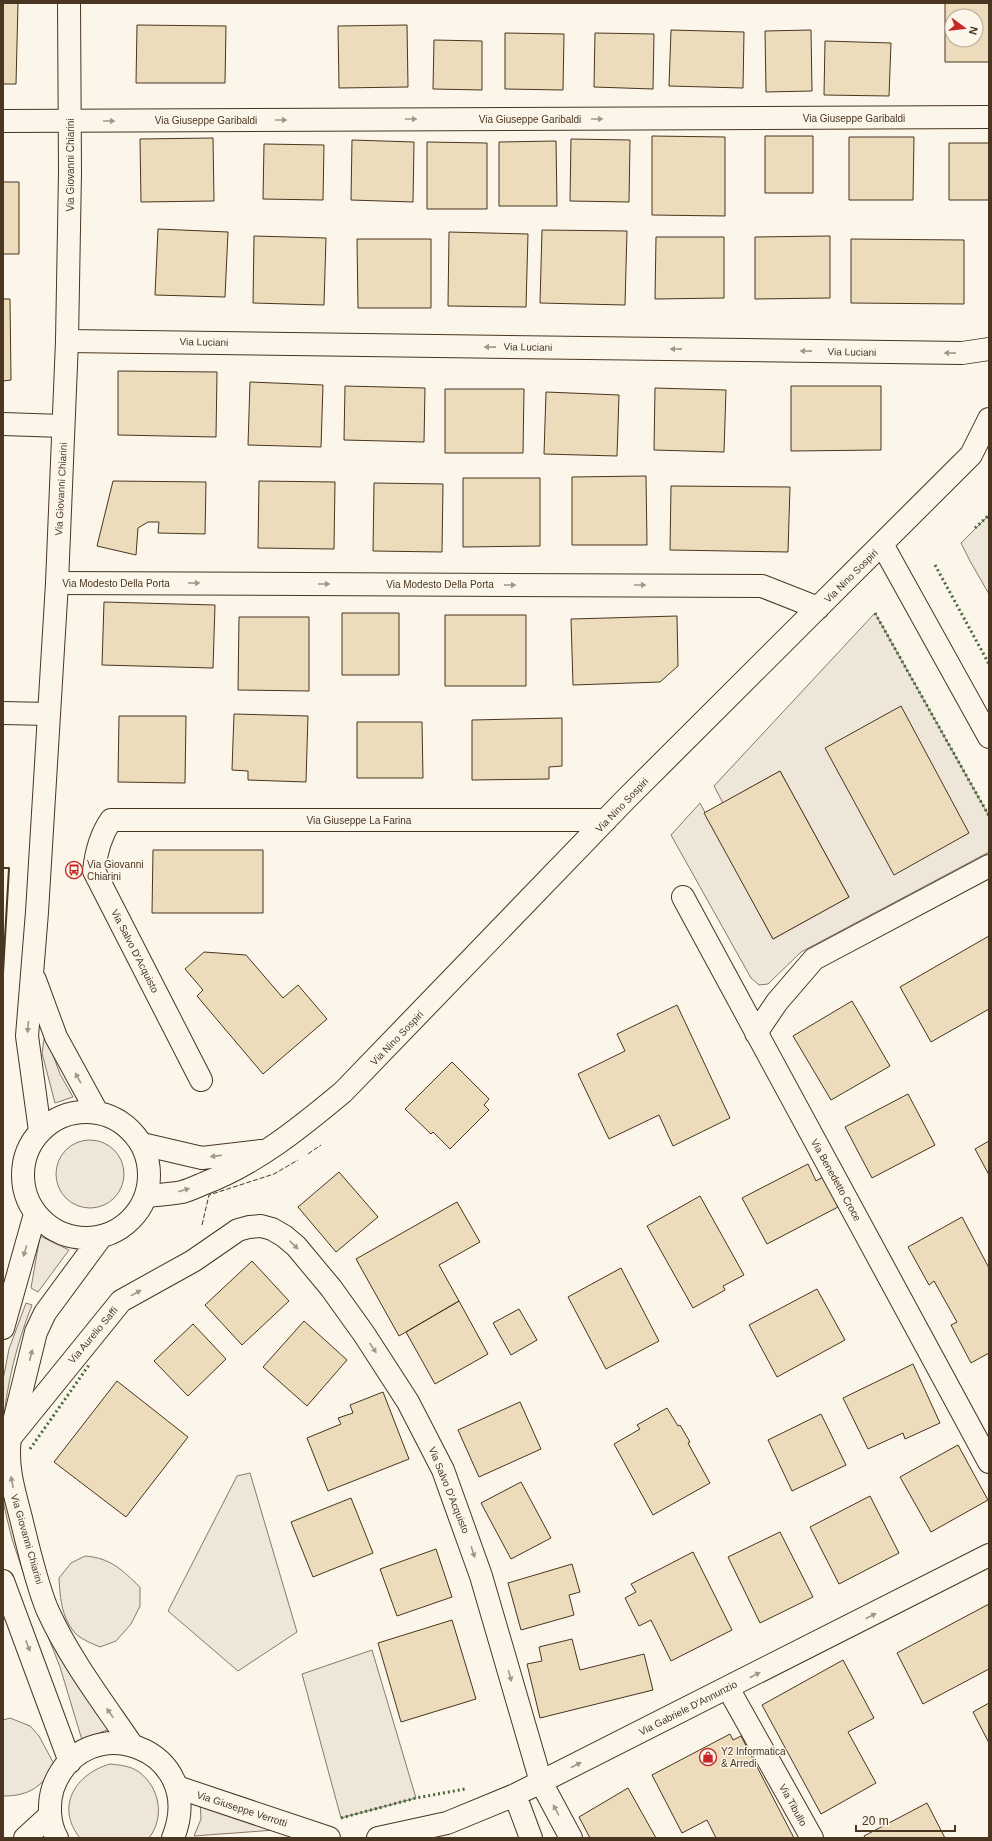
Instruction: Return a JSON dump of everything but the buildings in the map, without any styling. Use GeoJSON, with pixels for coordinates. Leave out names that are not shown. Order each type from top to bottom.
{"type":"FeatureCollection","features":[{"type":"Feature","properties":{"kind":"street","name":"Via Giovanni Chiarini"},"geometry":{"type":"LineString","coordinates":[[40,1131],[27,1036],[33,974],[57,583],[67,340],[70,121],[69,3]]}},
{"type":"Feature","properties":{"kind":"street","name":"Via Giuseppe Garibaldi"},"geometry":{"type":"LineString","coordinates":[[3,121],[989,117]]}},
{"type":"Feature","properties":{"kind":"street","name":"Via Luciani"},"geometry":{"type":"LineString","coordinates":[[67,340],[962,353],[989,349]]}},
{"type":"Feature","properties":{"kind":"street","name":"Via Nino Sospiri"},"geometry":{"type":"LineString","coordinates":[[146,1196],[183,1192],[223,1176],[269,1150],[320,1111],[356,1080],[606,820],[882,544],[980,452],[989,419]]}},
{"type":"Feature","properties":{"kind":"street"},"geometry":{"type":"LineString","coordinates":[[3,424],[63,426]]}},
{"type":"Feature","properties":{"kind":"street"},"geometry":{"type":"LineString","coordinates":[[882,544],[989,737]]}},
{"type":"Feature","properties":{"kind":"street","name":"Via Modesto Della Porta"},"geometry":{"type":"LineString","coordinates":[[57,583],[762,586],[818,608]]}},
{"type":"Feature","properties":{"kind":"street"},"geometry":{"type":"LineString","coordinates":[[3,713],[49,714]]}},
{"type":"Feature","properties":{"kind":"street","name":"Via Giuseppe La Farina"},"geometry":{"type":"LineString","coordinates":[[111,820],[606,820]]}},
{"type":"Feature","properties":{"kind":"street","name":"Via Salvo D'Acquisto"},"geometry":{"type":"LineString","coordinates":[[111,820],[99,843],[95,857],[94,871],[201,1080]]}},
{"type":"Feature","properties":{"kind":"street"},"geometry":{"type":"LineString","coordinates":[[756,1033],[777,1002],[814,959],[989,866]]}},
{"type":"Feature","properties":{"kind":"street","name":"Via Benedetto Croce"},"geometry":{"type":"LineString","coordinates":[[683,897],[989,1462]]}},
{"type":"Feature","properties":{"kind":"street","name":"Via Giovanni Chiarini"},"geometry":{"type":"LineString","coordinates":[[33,974],[56,1037],[97,1112]]}},
{"type":"Feature","properties":{"kind":"street"},"geometry":{"type":"LineString","coordinates":[[76,1112],[97,1112],[115,1118],[130,1129],[142,1144],[148,1161],[149,1179],[146,1196],[138,1210],[128,1222],[116,1231],[101,1236],[87,1238],[72,1237],[58,1232],[35,1214],[25,1191],[23,1165],[32,1141],[40,1131],[56,1118],[76,1112]]}},
{"type":"Feature","properties":{"kind":"street"},"geometry":{"type":"LineString","coordinates":[[142,1144],[202,1158],[269,1150]]}},
{"type":"Feature","properties":{"kind":"street"},"geometry":{"type":"LineString","coordinates":[[3,1328],[35,1214]]}},
{"type":"Feature","properties":{"kind":"street","name":"Via Salvo D'Acquisto"},"geometry":{"type":"LineString","coordinates":[[261,1226],[272,1229],[284,1236],[296,1246],[332,1288],[394,1378],[425,1434],[443,1470],[471,1544],[541,1782],[571,1838]]}},
{"type":"Feature","properties":{"kind":"street","name":"Via Aurelio Saffi"},"geometry":{"type":"LineString","coordinates":[[10,1438],[122,1301],[193,1261],[238,1230],[261,1226]]}},
{"type":"Feature","properties":{"kind":"street","name":"Via Giovanni Chiarini"},"geometry":{"type":"LineString","coordinates":[[101,1236],[44,1313],[36,1332],[10,1438],[8,1454],[11,1482],[28,1546],[47,1607],[73,1659],[132,1745]]}},
{"type":"Feature","properties":{"kind":"street","name":"Via Gabriele D'Annunzio"},"geometry":{"type":"LineString","coordinates":[[378,1838],[447,1823],[515,1795],[989,1555]]}},
{"type":"Feature","properties":{"kind":"street"},"geometry":{"type":"LineString","coordinates":[[3,1581],[70,1762]]}},
{"type":"Feature","properties":{"kind":"street","name":"Via Tibullo"},"geometry":{"type":"LineString","coordinates":[[728,1688],[812,1838]]}},
{"type":"Feature","properties":{"kind":"street"},"geometry":{"type":"LineString","coordinates":[[57,1838],[50,1815],[51,1796],[58,1777],[70,1762],[88,1748],[110,1743],[132,1745],[152,1754],[168,1769],[177,1787],[181,1806],[178,1825],[173,1838]]}},
{"type":"Feature","properties":{"kind":"street","name":"Via Giuseppe Verrotti"},"geometry":{"type":"LineString","coordinates":[[177,1787],[329,1838]]}},
{"type":"Feature","properties":{"kind":"street"},"geometry":{"type":"LineString","coordinates":[[515,1795],[531,1838]]}},
{"type":"Feature","properties":{"kind":"street"},"geometry":{"type":"LineString","coordinates":[[25,1838],[50,1815]]}},
{"type":"Feature","properties":{"kind":"shaded area"},"geometry":{"type":"Polygon","coordinates":[[[989,515],[989,594],[961,543],[989,515]]]}},
{"type":"Feature","properties":{"kind":"shaded area"},"geometry":{"type":"Polygon","coordinates":[[[875,613],[989,816],[989,852],[801,952],[768,984],[759,985],[751,978],[671,835],[700,803],[773,939],[849,897],[780,771],[723,803],[714,786],[875,613]]]}},
{"type":"Feature","properties":{"kind":"shaded area"},"geometry":{"type":"Polygon","coordinates":[[[45,1033],[60,1074],[73,1097],[55,1103],[42,1053],[45,1033]]]}},
{"type":"Feature","properties":{"kind":"shaded area"},"geometry":{"type":"Polygon","coordinates":[[[90,1140],[103,1143],[114,1150],[121,1161],[124,1174],[121,1187],[114,1198],[103,1205],[90,1208],[77,1205],[66,1198],[59,1187],[56,1174],[59,1161],[66,1150],[77,1143],[90,1140]]]}},
{"type":"Feature","properties":{"kind":"shaded area"},"geometry":{"type":"Polygon","coordinates":[[[40,1236],[69,1250],[38,1292],[31,1288],[40,1236]]]}},
{"type":"Feature","properties":{"kind":"shaded area"},"geometry":{"type":"Polygon","coordinates":[[[26,1303],[32,1305],[13,1363],[3,1423],[3,1380],[9,1349],[26,1303]]]}},
{"type":"Feature","properties":{"kind":"shaded area"},"geometry":{"type":"Polygon","coordinates":[[[3,1468],[31,1596],[12,1539],[4,1506],[3,1468]]]}},
{"type":"Feature","properties":{"kind":"shaded area"},"geometry":{"type":"Polygon","coordinates":[[[250,1473],[297,1632],[238,1671],[168,1611],[237,1476],[250,1473]]]}},
{"type":"Feature","properties":{"kind":"shaded area"},"geometry":{"type":"Polygon","coordinates":[[[85,1556],[102,1559],[109,1562],[122,1570],[140,1587],[140,1606],[131,1624],[116,1641],[100,1647],[82,1639],[77,1635],[68,1623],[61,1601],[59,1578],[71,1563],[85,1556]]]}},
{"type":"Feature","properties":{"kind":"shaded area"},"geometry":{"type":"Polygon","coordinates":[[[40,1616],[64,1664],[83,1694],[112,1728],[82,1740],[60,1667],[40,1616]]]}},
{"type":"Feature","properties":{"kind":"shaded area"},"geometry":{"type":"Polygon","coordinates":[[[372,1650],[416,1798],[341,1818],[302,1674],[372,1650]]]}},
{"type":"Feature","properties":{"kind":"shaded area"},"geometry":{"type":"Polygon","coordinates":[[[10,1718],[30,1726],[39,1736],[54,1764],[45,1779],[34,1789],[12,1796],[3,1796],[3,1720],[10,1718]]]}},
{"type":"Feature","properties":{"kind":"shaded area"},"geometry":{"type":"Polygon","coordinates":[[[110,1764],[125,1766],[136,1770],[152,1786],[156,1794],[158,1812],[154,1830],[149,1838],[80,1838],[73,1826],[69,1815],[69,1804],[72,1793],[87,1775],[110,1764]]]}},
{"type":"Feature","properties":{"kind":"shaded area"},"geometry":{"type":"Polygon","coordinates":[[[200,1802],[275,1830],[194,1836],[201,1819],[200,1802]]]}},
{"type":"Feature","properties":{"kind":"hedge"},"geometry":{"type":"LineString","coordinates":[[975,528],[989,515]]}},
{"type":"Feature","properties":{"kind":"hedge"},"geometry":{"type":"LineString","coordinates":[[935,565],[989,664]]}},
{"type":"Feature","properties":{"kind":"hedge"},"geometry":{"type":"LineString","coordinates":[[875,613],[989,816]]}},
{"type":"Feature","properties":{"kind":"hedge"},"geometry":{"type":"LineString","coordinates":[[30,1449],[89,1365]]}},
{"type":"Feature","properties":{"kind":"hedge"},"geometry":{"type":"LineString","coordinates":[[341,1818],[416,1798],[465,1789]]}},
{"type":"Feature","properties":{"kind":"fence"},"geometry":{"type":"LineString","coordinates":[[308,1154],[321,1145]]}},
{"type":"Feature","properties":{"kind":"fence"},"geometry":{"type":"LineString","coordinates":[[202,1225],[209,1195],[274,1174],[298,1160]]}},
{"type":"Feature","properties":{"kind":"wall"},"geometry":{"type":"LineString","coordinates":[[3,868],[9,868],[3,973]]}},
{"type":"Feature","properties":{"kind":"place","name":"Via Giovanni Chiarini"},"geometry":{"type":"Point","coordinates":[74,870]}},
{"type":"Feature","properties":{"kind":"place","name":"Y2 Informatica & Arredi"},"geometry":{"type":"Point","coordinates":[708,1757]}}]}
